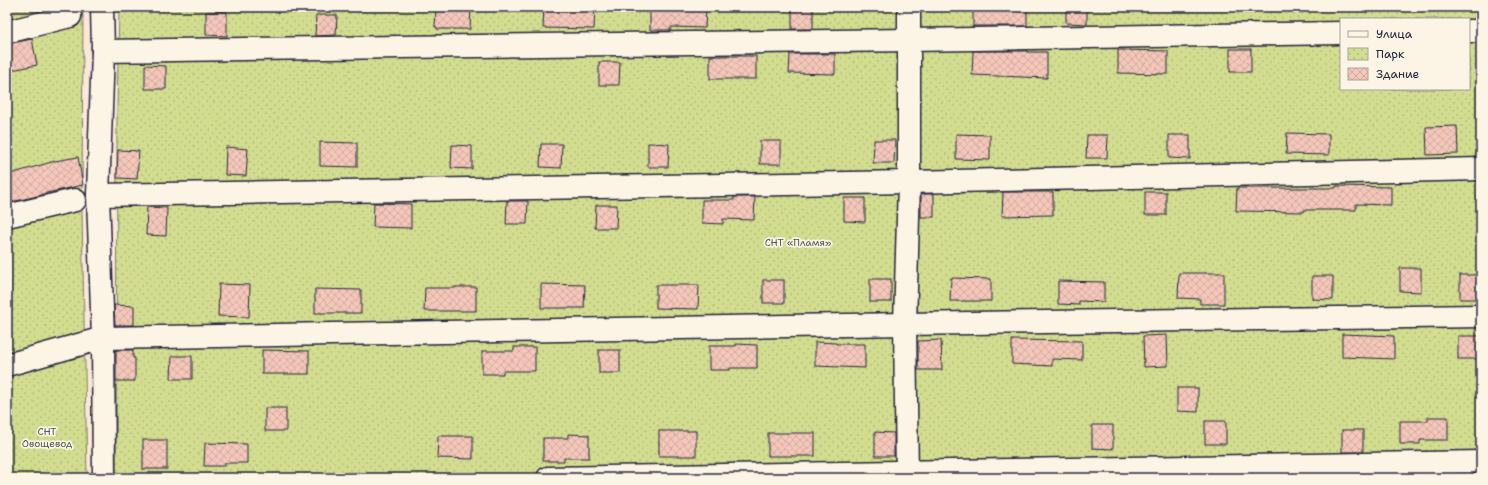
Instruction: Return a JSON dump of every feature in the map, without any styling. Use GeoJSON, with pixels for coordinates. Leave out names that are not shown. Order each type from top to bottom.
{"type":"FeatureCollection","features":[{"type":"Feature","properties":{"kind":"street"},"geometry":{"type":"LineString","coordinates":[[102,7],[103,51],[98,195],[104,478]]}},
{"type":"Feature","properties":{"kind":"street"},"geometry":{"type":"LineString","coordinates":[[907,475],[905,324],[909,182],[909,7]]}},
{"type":"Feature","properties":{"kind":"street"},"geometry":{"type":"LineString","coordinates":[[7,32],[70,16]]}},
{"type":"Feature","properties":{"kind":"street"},"geometry":{"type":"LineString","coordinates":[[1470,31],[1481,30]]}},
{"type":"Feature","properties":{"kind":"street"},"geometry":{"type":"LineString","coordinates":[[103,51],[1340,33]]}},
{"type":"Feature","properties":{"kind":"street"},"geometry":{"type":"LineString","coordinates":[[98,195],[909,182],[1481,169]]}},
{"type":"Feature","properties":{"kind":"street"},"geometry":{"type":"LineString","coordinates":[[7,216],[76,200]]}},
{"type":"Feature","properties":{"kind":"street"},"geometry":{"type":"LineString","coordinates":[[7,365],[102,338],[1481,316]]}},
{"type":"Feature","properties":{"kind":"street"},"geometry":{"type":"LineString","coordinates":[[548,478],[907,475],[1481,462]]}},
{"type":"Feature","properties":{"kind":"green space","name":"СНТ Овощевод"},"geometry":{"type":"Polygon","coordinates":[[[7,7],[83,7],[82,212],[87,478],[7,478],[7,7]]]}},
{"type":"Feature","properties":{"kind":"green space","name":"СНТ «Пламя»"},"geometry":{"type":"Polygon","coordinates":[[[119,7],[1481,7],[1481,478],[116,478],[117,111],[119,7]]]}},
{"type":"Feature","properties":{"kind":"building"},"geometry":{"type":"Polygon","coordinates":[[[436,7],[471,7],[470,29],[437,29],[437,27],[435,27],[436,7]]]}},
{"type":"Feature","properties":{"kind":"building"},"geometry":{"type":"Polygon","coordinates":[[[544,7],[595,7],[594,29],[543,28],[544,7]]]}},
{"type":"Feature","properties":{"kind":"building"},"geometry":{"type":"Polygon","coordinates":[[[650,7],[706,7],[705,28],[671,27],[671,30],[650,30],[650,7]]]}},
{"type":"Feature","properties":{"kind":"building"},"geometry":{"type":"Polygon","coordinates":[[[792,7],[813,7],[813,29],[792,29],[792,7]]]}},
{"type":"Feature","properties":{"kind":"building"},"geometry":{"type":"Polygon","coordinates":[[[973,7],[1027,7],[1027,26],[973,26],[973,7]]]}},
{"type":"Feature","properties":{"kind":"building"},"geometry":{"type":"Polygon","coordinates":[[[1066,7],[1087,7],[1087,24],[1066,23],[1066,7]]]}},
{"type":"Feature","properties":{"kind":"building"},"geometry":{"type":"Polygon","coordinates":[[[206,12],[227,12],[227,36],[206,35],[206,12]]]}},
{"type":"Feature","properties":{"kind":"building"},"geometry":{"type":"Polygon","coordinates":[[[316,15],[337,15],[336,35],[315,36],[316,15]]]}},
{"type":"Feature","properties":{"kind":"building"},"geometry":{"type":"Polygon","coordinates":[[[32,39],[37,65],[12,70],[7,44],[32,39]]]}},
{"type":"Feature","properties":{"kind":"building"},"geometry":{"type":"Polygon","coordinates":[[[1230,49],[1251,49],[1251,72],[1230,72],[1230,49]]]}},
{"type":"Feature","properties":{"kind":"building"},"geometry":{"type":"Polygon","coordinates":[[[1118,50],[1168,51],[1168,74],[1118,73],[1118,50]]]}},
{"type":"Feature","properties":{"kind":"building"},"geometry":{"type":"Polygon","coordinates":[[[973,51],[1047,52],[1047,78],[972,75],[973,51]]]}},
{"type":"Feature","properties":{"kind":"building"},"geometry":{"type":"Polygon","coordinates":[[[790,54],[835,54],[835,74],[789,73],[790,54]]]}},
{"type":"Feature","properties":{"kind":"building"},"geometry":{"type":"Polygon","coordinates":[[[710,56],[756,56],[756,79],[710,79],[710,56]]]}},
{"type":"Feature","properties":{"kind":"building"},"geometry":{"type":"Polygon","coordinates":[[[599,62],[620,62],[619,85],[599,85],[599,62]]]}},
{"type":"Feature","properties":{"kind":"building"},"geometry":{"type":"Polygon","coordinates":[[[145,65],[166,66],[166,89],[145,89],[145,65]]]}},
{"type":"Feature","properties":{"kind":"building"},"geometry":{"type":"Polygon","coordinates":[[[1457,126],[1458,154],[1427,155],[1426,127],[1457,126]]]}},
{"type":"Feature","properties":{"kind":"building"},"geometry":{"type":"Polygon","coordinates":[[[1287,133],[1329,134],[1329,155],[1286,154],[1287,133]]]}},
{"type":"Feature","properties":{"kind":"building"},"geometry":{"type":"Polygon","coordinates":[[[956,134],[990,135],[990,160],[956,159],[956,134]]]}},
{"type":"Feature","properties":{"kind":"building"},"geometry":{"type":"Polygon","coordinates":[[[1087,135],[1108,135],[1107,158],[1086,158],[1087,135]]]}},
{"type":"Feature","properties":{"kind":"building"},"geometry":{"type":"Polygon","coordinates":[[[1169,135],[1190,135],[1190,159],[1169,158],[1169,135]]]}},
{"type":"Feature","properties":{"kind":"building"},"geometry":{"type":"Polygon","coordinates":[[[874,140],[895,140],[894,163],[873,163],[874,140]]]}},
{"type":"Feature","properties":{"kind":"building"},"geometry":{"type":"Polygon","coordinates":[[[760,141],[781,141],[781,164],[760,164],[760,141]]]}},
{"type":"Feature","properties":{"kind":"building"},"geometry":{"type":"Polygon","coordinates":[[[320,142],[357,143],[357,167],[320,166],[320,142]]]}},
{"type":"Feature","properties":{"kind":"building"},"geometry":{"type":"Polygon","coordinates":[[[648,143],[669,144],[668,167],[648,167],[648,143]]]}},
{"type":"Feature","properties":{"kind":"building"},"geometry":{"type":"Polygon","coordinates":[[[541,144],[562,144],[561,168],[540,167],[541,144]]]}},
{"type":"Feature","properties":{"kind":"building"},"geometry":{"type":"Polygon","coordinates":[[[452,145],[472,146],[472,169],[451,168],[452,145]]]}},
{"type":"Feature","properties":{"kind":"building"},"geometry":{"type":"Polygon","coordinates":[[[226,147],[248,149],[246,176],[225,175],[226,147]]]}},
{"type":"Feature","properties":{"kind":"building"},"geometry":{"type":"Polygon","coordinates":[[[118,150],[139,151],[137,179],[117,178],[118,150]]]}},
{"type":"Feature","properties":{"kind":"building"},"geometry":{"type":"Polygon","coordinates":[[[78,157],[83,185],[7,203],[7,175],[55,161],[78,157]]]}},
{"type":"Feature","properties":{"kind":"building"},"geometry":{"type":"Polygon","coordinates":[[[1336,186],[1391,187],[1391,205],[1356,204],[1356,210],[1304,210],[1304,212],[1236,211],[1237,188],[1336,188],[1336,186]]]}},
{"type":"Feature","properties":{"kind":"building"},"geometry":{"type":"Polygon","coordinates":[[[1003,192],[1053,192],[1053,215],[1002,216],[1003,192]]]}},
{"type":"Feature","properties":{"kind":"building"},"geometry":{"type":"Polygon","coordinates":[[[1145,192],[1166,192],[1166,215],[1145,215],[1145,192]]]}},
{"type":"Feature","properties":{"kind":"building"},"geometry":{"type":"Polygon","coordinates":[[[921,194],[934,194],[934,217],[921,217],[921,194]]]}},
{"type":"Feature","properties":{"kind":"building"},"geometry":{"type":"Polygon","coordinates":[[[734,197],[755,197],[754,220],[723,219],[723,224],[702,223],[702,200],[734,200],[734,197]]]}},
{"type":"Feature","properties":{"kind":"building"},"geometry":{"type":"Polygon","coordinates":[[[844,198],[865,198],[865,222],[844,221],[844,198]]]}},
{"type":"Feature","properties":{"kind":"building"},"geometry":{"type":"Polygon","coordinates":[[[507,201],[528,201],[527,224],[506,224],[507,201]]]}},
{"type":"Feature","properties":{"kind":"building"},"geometry":{"type":"Polygon","coordinates":[[[374,203],[411,204],[411,228],[373,227],[374,203]]]}},
{"type":"Feature","properties":{"kind":"building"},"geometry":{"type":"Polygon","coordinates":[[[596,205],[617,205],[616,228],[595,228],[596,205]]]}},
{"type":"Feature","properties":{"kind":"building"},"geometry":{"type":"Polygon","coordinates":[[[147,207],[167,208],[166,236],[146,235],[147,207]]]}},
{"type":"Feature","properties":{"kind":"building"},"geometry":{"type":"Polygon","coordinates":[[[1400,268],[1421,268],[1421,292],[1400,291],[1400,268]]]}},
{"type":"Feature","properties":{"kind":"building"},"geometry":{"type":"Polygon","coordinates":[[[1179,273],[1224,273],[1224,304],[1200,304],[1200,299],[1178,298],[1179,273]]]}},
{"type":"Feature","properties":{"kind":"building"},"geometry":{"type":"Polygon","coordinates":[[[1460,275],[1481,275],[1481,299],[1460,299],[1460,275]]]}},
{"type":"Feature","properties":{"kind":"building"},"geometry":{"type":"Polygon","coordinates":[[[1312,276],[1333,276],[1333,300],[1312,299],[1312,276]]]}},
{"type":"Feature","properties":{"kind":"building"},"geometry":{"type":"Polygon","coordinates":[[[951,278],[991,279],[991,301],[950,301],[951,278]]]}},
{"type":"Feature","properties":{"kind":"building"},"geometry":{"type":"Polygon","coordinates":[[[870,279],[891,279],[891,302],[870,302],[870,279]]]}},
{"type":"Feature","properties":{"kind":"building"},"geometry":{"type":"Polygon","coordinates":[[[763,280],[784,280],[784,303],[763,303],[763,280]]]}},
{"type":"Feature","properties":{"kind":"building"},"geometry":{"type":"Polygon","coordinates":[[[1058,281],[1104,282],[1104,302],[1079,301],[1079,305],[1058,304],[1058,281]]]}},
{"type":"Feature","properties":{"kind":"building"},"geometry":{"type":"Polygon","coordinates":[[[219,284],[250,285],[249,317],[218,316],[219,284]]]}},
{"type":"Feature","properties":{"kind":"building"},"geometry":{"type":"Polygon","coordinates":[[[541,284],[585,285],[584,308],[541,308],[541,284]]]}},
{"type":"Feature","properties":{"kind":"building"},"geometry":{"type":"Polygon","coordinates":[[[656,285],[699,285],[698,309],[656,308],[656,285]]]}},
{"type":"Feature","properties":{"kind":"building"},"geometry":{"type":"Polygon","coordinates":[[[476,287],[476,311],[424,311],[425,288],[476,287]]]}},
{"type":"Feature","properties":{"kind":"building"},"geometry":{"type":"Polygon","coordinates":[[[315,289],[361,290],[361,313],[315,313],[315,289]]]}},
{"type":"Feature","properties":{"kind":"building"},"geometry":{"type":"Polygon","coordinates":[[[114,305],[134,306],[134,325],[115,325],[114,305]]]}},
{"type":"Feature","properties":{"kind":"building"},"geometry":{"type":"Polygon","coordinates":[[[1342,334],[1394,336],[1394,359],[1342,357],[1342,334]]]}},
{"type":"Feature","properties":{"kind":"building"},"geometry":{"type":"Polygon","coordinates":[[[1167,335],[1168,366],[1144,367],[1143,336],[1167,335]]]}},
{"type":"Feature","properties":{"kind":"building"},"geometry":{"type":"Polygon","coordinates":[[[1458,336],[1479,336],[1479,359],[1458,359],[1458,336]]]}},
{"type":"Feature","properties":{"kind":"building"},"geometry":{"type":"Polygon","coordinates":[[[941,340],[942,370],[918,370],[918,341],[941,340]]]}},
{"type":"Feature","properties":{"kind":"building"},"geometry":{"type":"Polygon","coordinates":[[[1012,340],[1082,341],[1082,360],[1052,359],[1052,366],[1012,364],[1012,340]]]}},
{"type":"Feature","properties":{"kind":"building"},"geometry":{"type":"Polygon","coordinates":[[[815,342],[865,344],[865,368],[815,366],[815,342]]]}},
{"type":"Feature","properties":{"kind":"building"},"geometry":{"type":"Polygon","coordinates":[[[736,344],[757,345],[757,368],[709,370],[709,346],[736,346],[736,344]]]}},
{"type":"Feature","properties":{"kind":"building"},"geometry":{"type":"Polygon","coordinates":[[[514,347],[535,347],[535,371],[503,371],[503,374],[482,374],[482,351],[514,351],[514,347]]]}},
{"type":"Feature","properties":{"kind":"building"},"geometry":{"type":"Polygon","coordinates":[[[116,350],[133,350],[133,358],[135,358],[135,381],[116,381],[116,350]]]}},
{"type":"Feature","properties":{"kind":"building"},"geometry":{"type":"Polygon","coordinates":[[[262,350],[309,351],[309,374],[262,374],[262,350]]]}},
{"type":"Feature","properties":{"kind":"building"},"geometry":{"type":"Polygon","coordinates":[[[599,350],[620,350],[620,373],[599,373],[599,350]]]}},
{"type":"Feature","properties":{"kind":"building"},"geometry":{"type":"Polygon","coordinates":[[[172,356],[192,356],[192,379],[171,379],[172,356]]]}},
{"type":"Feature","properties":{"kind":"building"},"geometry":{"type":"Polygon","coordinates":[[[1177,388],[1198,388],[1198,412],[1177,411],[1177,388]]]}},
{"type":"Feature","properties":{"kind":"building"},"geometry":{"type":"Polygon","coordinates":[[[265,408],[286,408],[286,431],[265,431],[265,408]]]}},
{"type":"Feature","properties":{"kind":"building"},"geometry":{"type":"Polygon","coordinates":[[[1428,417],[1448,417],[1448,440],[1420,440],[1420,444],[1400,444],[1400,421],[1428,421],[1428,417]]]}},
{"type":"Feature","properties":{"kind":"building"},"geometry":{"type":"Polygon","coordinates":[[[1205,421],[1226,421],[1226,444],[1205,444],[1205,421]]]}},
{"type":"Feature","properties":{"kind":"building"},"geometry":{"type":"Polygon","coordinates":[[[1092,425],[1113,425],[1113,449],[1092,448],[1092,425]]]}},
{"type":"Feature","properties":{"kind":"building"},"geometry":{"type":"Polygon","coordinates":[[[1342,430],[1363,430],[1363,452],[1342,452],[1342,430]]]}},
{"type":"Feature","properties":{"kind":"building"},"geometry":{"type":"Polygon","coordinates":[[[659,431],[696,431],[696,456],[659,456],[659,431]]]}},
{"type":"Feature","properties":{"kind":"building"},"geometry":{"type":"Polygon","coordinates":[[[875,432],[894,433],[894,456],[875,456],[875,432]]]}},
{"type":"Feature","properties":{"kind":"building"},"geometry":{"type":"Polygon","coordinates":[[[768,433],[815,433],[815,456],[768,456],[768,433]]]}},
{"type":"Feature","properties":{"kind":"building"},"geometry":{"type":"Polygon","coordinates":[[[568,434],[589,435],[589,458],[564,458],[564,461],[543,461],[543,438],[568,438],[568,434]]]}},
{"type":"Feature","properties":{"kind":"building"},"geometry":{"type":"Polygon","coordinates":[[[438,436],[473,436],[473,459],[437,458],[438,436]]]}},
{"type":"Feature","properties":{"kind":"building"},"geometry":{"type":"Polygon","coordinates":[[[143,440],[167,440],[167,469],[143,469],[143,440]]]}},
{"type":"Feature","properties":{"kind":"building"},"geometry":{"type":"Polygon","coordinates":[[[205,443],[247,444],[247,463],[225,463],[225,466],[204,466],[205,443]]]}}]}
